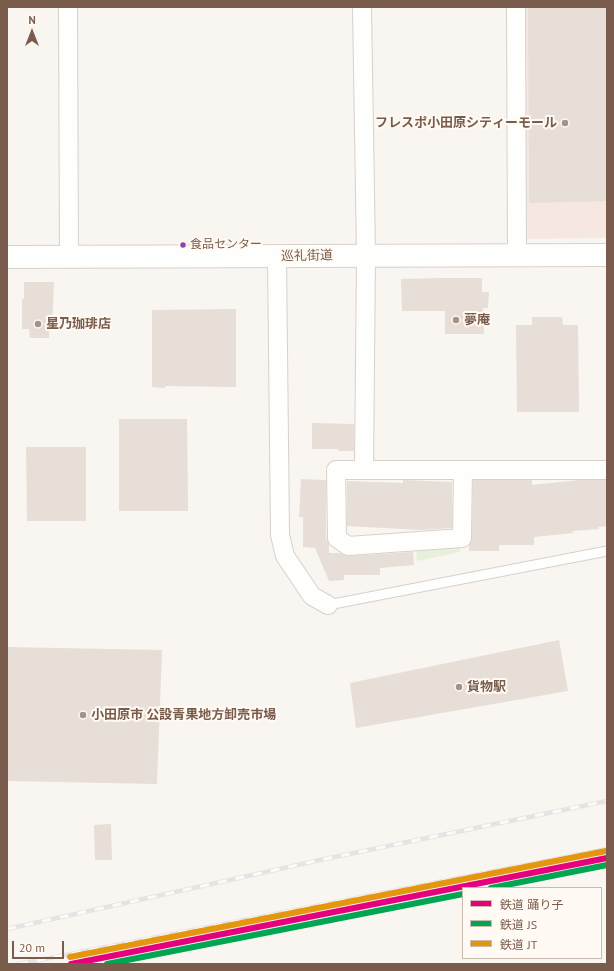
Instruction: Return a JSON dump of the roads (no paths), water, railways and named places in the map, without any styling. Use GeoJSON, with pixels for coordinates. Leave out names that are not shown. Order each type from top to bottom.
{"type":"FeatureCollection","features":[{"type":"Feature","properties":{"kind":"street"},"geometry":{"type":"LineString","coordinates":[[68,7],[69,257]]}},
{"type":"Feature","properties":{"kind":"street"},"geometry":{"type":"LineString","coordinates":[[362,7],[366,255],[364,470]]}},
{"type":"Feature","properties":{"kind":"street"},"geometry":{"type":"LineString","coordinates":[[516,7],[517,256]]}},
{"type":"Feature","properties":{"kind":"street","name":"巡礼街道"},"geometry":{"type":"LineString","coordinates":[[7,257],[607,255]]}},
{"type":"Feature","properties":{"kind":"street"},"geometry":{"type":"LineString","coordinates":[[277,257],[280,535],[285,556],[312,596],[328,605]]}},
{"type":"Feature","properties":{"kind":"street"},"geometry":{"type":"LineString","coordinates":[[463,470],[462,538],[348,546],[337,538],[336,470],[364,470],[463,470],[607,470]]}},
{"type":"Feature","properties":{"kind":"lane"},"geometry":{"type":"LineString","coordinates":[[328,605],[607,551]]}},
{"type":"Feature","properties":{"kind":"railway"},"geometry":{"type":"LineString","coordinates":[[7,929],[325,859],[607,801]]}},
{"type":"Feature","properties":{"kind":"railway"},"geometry":{"type":"LineString","coordinates":[[19,964],[607,849]]}},
{"type":"Feature","properties":{"kind":"rail line","name":"JT"},"geometry":{"type":"LineString","coordinates":[[70,957],[606,851]]}},
{"type":"Feature","properties":{"kind":"rail line","name":"踊り子"},"geometry":{"type":"LineString","coordinates":[[71,964],[607,858]]}},
{"type":"Feature","properties":{"kind":"rail line","name":"JS"},"geometry":{"type":"LineString","coordinates":[[496,887],[607,865]]}},
{"type":"Feature","properties":{"kind":"rail line","name":"JS"},"geometry":{"type":"LineString","coordinates":[[107,964],[462,894]]}},
{"type":"Feature","properties":{"kind":"place","name":"フレスポ小田原シティーモール"},"geometry":{"type":"Point","coordinates":[565,123]}},
{"type":"Feature","properties":{"kind":"place","name":"食品センター"},"geometry":{"type":"Point","coordinates":[183,245]}},
{"type":"Feature","properties":{"kind":"place","name":"夢庵"},"geometry":{"type":"Point","coordinates":[456,320]}},
{"type":"Feature","properties":{"kind":"place","name":"星乃珈琲店"},"geometry":{"type":"Point","coordinates":[38,324]}},
{"type":"Feature","properties":{"kind":"place","name":"貨物駅"},"geometry":{"type":"Point","coordinates":[459,687]}},
{"type":"Feature","properties":{"kind":"place","name":"小田原市 公設青果地方卸売市場"},"geometry":{"type":"Point","coordinates":[83,715]}}]}
